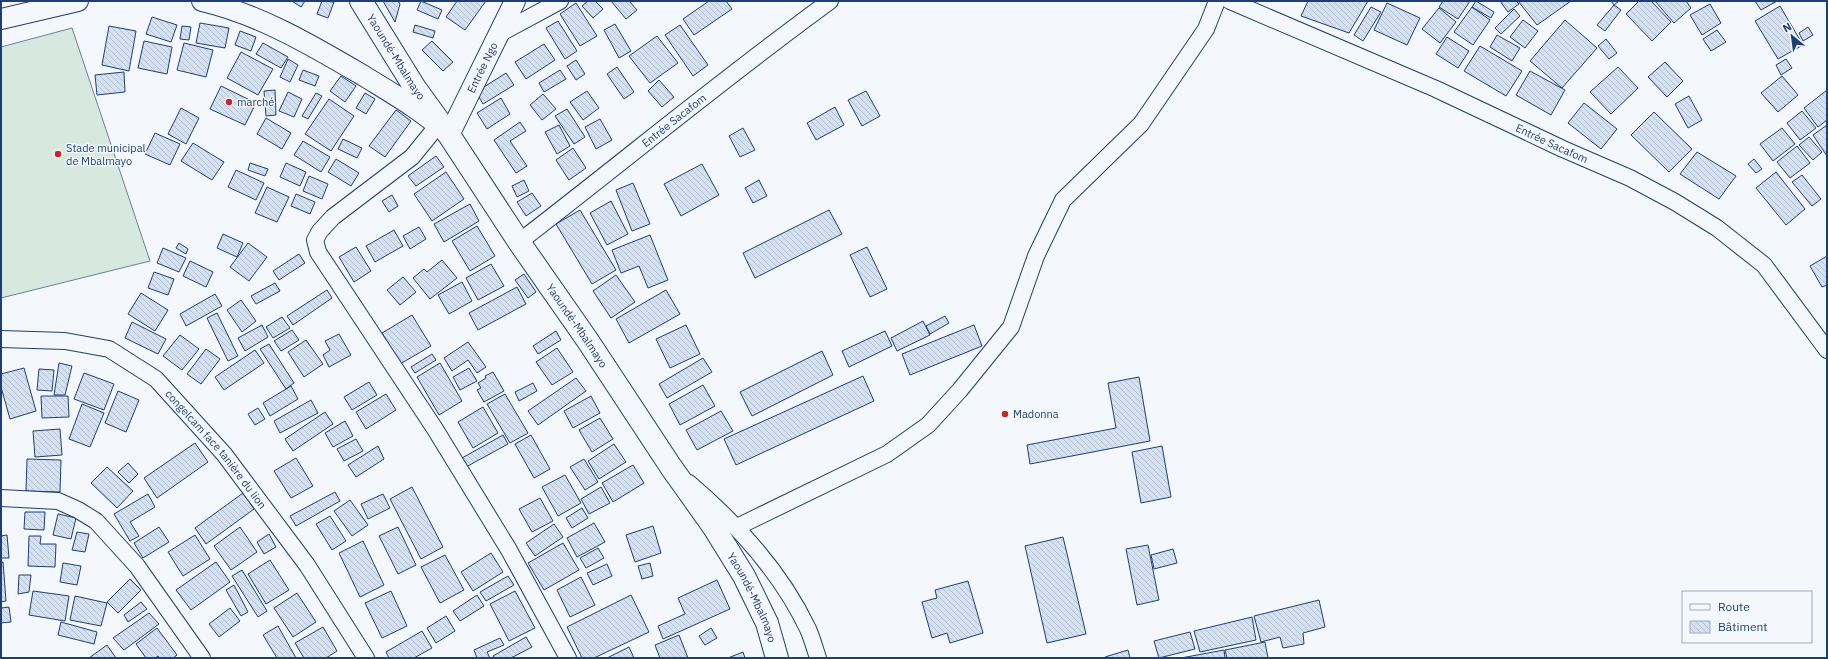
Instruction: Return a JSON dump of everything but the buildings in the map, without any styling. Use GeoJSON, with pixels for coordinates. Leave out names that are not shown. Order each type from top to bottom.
{"type":"FeatureCollection","features":[{"type":"Feature","properties":{"kind":"highway","name":"Yaoundé-Mbalmayo"},"geometry":{"type":"LineString","coordinates":[[361,1],[443,130],[588,341],[671,467],[713,526],[744,576],[767,623],[777,658]]}},
{"type":"Feature","properties":{"kind":"street"},"geometry":{"type":"LineString","coordinates":[[1,19],[78,1]]}},
{"type":"Feature","properties":{"kind":"street"},"geometry":{"type":"LineString","coordinates":[[202,1],[255,18],[334,58],[413,106],[443,130],[412,157],[333,218],[320,231],[315,240],[318,252],[435,429],[505,543],[568,658]]}},
{"type":"Feature","properties":{"kind":"street","name":"Entrée Ngo"},"geometry":{"type":"LineString","coordinates":[[443,130],[500,34],[516,1]]}},
{"type":"Feature","properties":{"kind":"street"},"geometry":{"type":"LineString","coordinates":[[500,34],[560,1]]}},
{"type":"Feature","properties":{"kind":"street","name":"Entrée Sacafom"},"geometry":{"type":"LineString","coordinates":[[519,242],[772,43],[830,1]]}},
{"type":"Feature","properties":{"kind":"street"},"geometry":{"type":"LineString","coordinates":[[737,527],[887,454],[928,425],[949,402],[1011,327],[1036,256],[1064,200],[1141,124],[1206,29],[1217,1]]}},
{"type":"Feature","properties":{"kind":"street","name":"Entrée Sacafom"},"geometry":{"type":"LineString","coordinates":[[1230,1],[1436,89],[1563,149],[1630,178],[1675,202],[1717,228],[1764,266],[1827,350]]}},
{"type":"Feature","properties":{"kind":"street","name":"congelcam face tanière du lion"},"geometry":{"type":"LineString","coordinates":[[1,339],[65,341],[109,349],[156,379],[224,454],[307,565],[366,658]]}},
{"type":"Feature","properties":{"kind":"street"},"geometry":{"type":"LineString","coordinates":[[671,467],[717,506],[737,527],[783,585],[808,629],[818,658]]}},
{"type":"Feature","properties":{"kind":"street"},"geometry":{"type":"LineString","coordinates":[[1,498],[58,501],[78,510],[96,522],[137,566],[202,658]]}},
{"type":"Feature","properties":{"kind":"shaded area","name":"Stade municipal de Mbalmayo"},"geometry":{"type":"Polygon","coordinates":[[[72,28],[150,261],[1,298],[1,47],[72,28]]]}},
{"type":"Feature","properties":{"kind":"place","name":"marché"},"geometry":{"type":"Point","coordinates":[229,102]}},
{"type":"Feature","properties":{"kind":"place","name":"Stade municipal de Mbalmayo"},"geometry":{"type":"Point","coordinates":[58,154]}},
{"type":"Feature","properties":{"kind":"place","name":"Madonna"},"geometry":{"type":"Point","coordinates":[1005,414]}}]}
